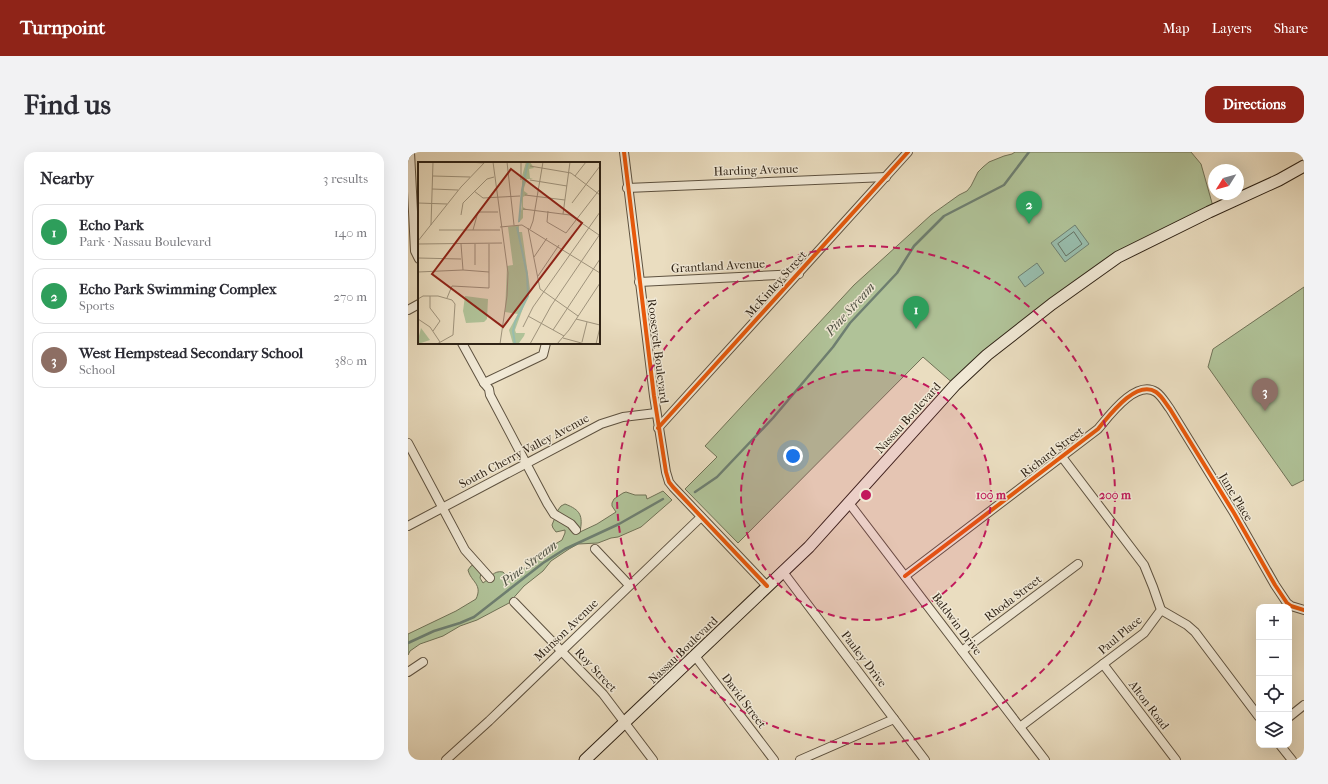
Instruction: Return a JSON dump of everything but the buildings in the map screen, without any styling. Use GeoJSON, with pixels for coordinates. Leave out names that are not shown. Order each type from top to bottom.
{"type":"FeatureCollection","features":[{"type":"Feature","properties":{"kind":"main road","name":"Nassau Boulevard"},"geometry":{"type":"LineString","coordinates":[[585,760],[809,547],[970,369],[987,354],[1052,304],[1107,265],[1130,251],[1209,212],[1280,180],[1304,166]]}},
{"type":"Feature","properties":{"kind":"street"},"geometry":{"type":"LineString","coordinates":[[410,152],[415,251],[418,257]]}},
{"type":"Feature","properties":{"kind":"street","name":"Roosevelt Boulevard"},"geometry":{"type":"LineString","coordinates":[[624,152],[627,188],[656,414],[669,482],[767,586]]}},
{"type":"Feature","properties":{"kind":"street","name":"McKinley Street"},"geometry":{"type":"LineString","coordinates":[[658,428],[908,152]]}},
{"type":"Feature","properties":{"kind":"street","name":"Harding Avenue"},"geometry":{"type":"LineString","coordinates":[[627,188],[886,177]]}},
{"type":"Feature","properties":{"kind":"street","name":"Grantland Avenue"},"geometry":{"type":"LineString","coordinates":[[639,282],[799,274]]}},
{"type":"Feature","properties":{"kind":"street"},"geometry":{"type":"LineString","coordinates":[[408,310],[418,305]]}},
{"type":"Feature","properties":{"kind":"street"},"geometry":{"type":"LineString","coordinates":[[463,344],[484,383],[489,389],[490,395],[554,514],[571,524],[576,530]]}},
{"type":"Feature","properties":{"kind":"street"},"geometry":{"type":"LineString","coordinates":[[484,383],[543,354],[546,344]]}},
{"type":"Feature","properties":{"kind":"street","name":"Richard Street"},"geometry":{"type":"LineString","coordinates":[[905,576],[1098,429],[1113,411],[1135,392],[1142,389],[1152,390]]}},
{"type":"Feature","properties":{"kind":"street","name":"June Place"},"geometry":{"type":"LineString","coordinates":[[1152,390],[1158,393],[1170,409],[1234,513],[1275,585],[1291,606],[1304,610]]}},
{"type":"Feature","properties":{"kind":"street","name":"South Cherry Valley Avenue"},"geometry":{"type":"LineString","coordinates":[[408,526],[601,424],[623,417],[656,414]]}},
{"type":"Feature","properties":{"kind":"street"},"geometry":{"type":"LineString","coordinates":[[408,443],[465,550],[490,578]]}},
{"type":"Feature","properties":{"kind":"street"},"geometry":{"type":"LineString","coordinates":[[1062,456],[1144,565],[1161,610],[1187,625],[1195,632],[1256,713]]}},
{"type":"Feature","properties":{"kind":"street","name":"Baldwin Drive"},"geometry":{"type":"LineString","coordinates":[[848,503],[1044,760]]}},
{"type":"Feature","properties":{"kind":"street","name":"Munson Avenue"},"geometry":{"type":"LineString","coordinates":[[446,760],[701,516]]}},
{"type":"Feature","properties":{"kind":"street"},"geometry":{"type":"LineString","coordinates":[[595,548],[629,585]]}},
{"type":"Feature","properties":{"kind":"street","name":"Rhoda Street"},"geometry":{"type":"LineString","coordinates":[[962,651],[1078,564]]}},
{"type":"Feature","properties":{"kind":"street","name":"Pauley Drive"},"geometry":{"type":"LineString","coordinates":[[782,572],[925,760]]}},
{"type":"Feature","properties":{"kind":"street","name":"Roy Street"},"geometry":{"type":"LineString","coordinates":[[514,602],[603,694],[654,760]]}},
{"type":"Feature","properties":{"kind":"street","name":"Paul Place"},"geometry":{"type":"LineString","coordinates":[[1020,727],[1144,633],[1161,610]]}},
{"type":"Feature","properties":{"kind":"street","name":"David Street"},"geometry":{"type":"LineString","coordinates":[[695,656],[774,760]]}},
{"type":"Feature","properties":{"kind":"street"},"geometry":{"type":"LineString","coordinates":[[408,672],[423,662]]}},
{"type":"Feature","properties":{"kind":"street","name":"Alton Road"},"geometry":{"type":"LineString","coordinates":[[1103,664],[1176,760]]}},
{"type":"Feature","properties":{"kind":"street"},"geometry":{"type":"LineString","coordinates":[[1292,715],[1304,705]]}},
{"type":"Feature","properties":{"kind":"street"},"geometry":{"type":"LineString","coordinates":[[800,760],[894,719]]}},
{"type":"Feature","properties":{"kind":"street"},"geometry":{"type":"LineString","coordinates":[[1282,748],[1292,760]]}},
{"type":"Feature","properties":{"kind":"shaded area"},"geometry":{"type":"Polygon","coordinates":[[[1015,152],[1191,152],[1201,164],[1208,189],[1208,200],[1211,200],[1214,210],[1130,251],[955,385],[923,357],[738,543],[685,489],[717,457],[705,446],[854,285],[931,215],[967,191],[978,172],[989,162],[1015,152]]]}},
{"type":"Feature","properties":{"kind":"shaded area"},"geometry":{"type":"Polygon","coordinates":[[[1304,287],[1304,480],[1292,486],[1208,367],[1213,349],[1304,287]]]}},
{"type":"Feature","properties":{"kind":"shaded area"},"geometry":{"type":"Polygon","coordinates":[[[663,491],[672,500],[641,527],[618,537],[598,543],[578,544],[551,561],[543,571],[524,586],[509,603],[477,620],[460,626],[443,636],[420,644],[410,651],[408,655],[408,634],[456,611],[476,599],[478,594],[477,586],[468,570],[471,566],[473,565],[481,573],[480,578],[483,583],[497,572],[503,572],[507,577],[507,581],[531,563],[542,552],[562,540],[565,530],[556,532],[552,525],[561,506],[565,504],[578,511],[581,518],[580,532],[597,524],[616,512],[612,506],[612,503],[614,499],[623,493],[626,492],[635,495],[646,495],[647,499],[663,491]]]}},
{"type":"Feature","properties":{"kind":"water"},"geometry":{"type":"Polygon","coordinates":[[[1075,225],[1089,244],[1065,262],[1051,243],[1075,225]]]}},
{"type":"Feature","properties":{"kind":"water"},"geometry":{"type":"Polygon","coordinates":[[[1037,263],[1044,273],[1025,287],[1018,277],[1037,263]]]}},
{"type":"Feature","properties":{"kind":"waterway","name":"Pine Stream"},"geometry":{"type":"LineString","coordinates":[[695,492],[717,477],[773,418],[833,347],[850,323],[897,273],[914,246],[944,216],[1004,185],[1029,152]]}},
{"type":"Feature","properties":{"kind":"waterway","name":"Pine Stream"},"geometry":{"type":"LineString","coordinates":[[408,643],[434,631],[474,617],[543,563],[565,549],[619,524],[663,499]]}},
{"type":"Feature","properties":{"kind":"cycle path"},"geometry":{"type":"LineString","coordinates":[[624,152],[654,396],[666,472],[669,482],[767,586]]}},
{"type":"Feature","properties":{"kind":"cycle path"},"geometry":{"type":"LineString","coordinates":[[658,428],[908,152]]}},
{"type":"Feature","properties":{"kind":"cycle path"},"geometry":{"type":"LineString","coordinates":[[905,576],[1098,429],[1124,401],[1140,390],[1148,389],[1156,392],[1170,409],[1287,603],[1291,606],[1304,610]]}},
{"type":"Feature","properties":{"kind":"place","name":"Echo Park Swimming Complex"},"geometry":{"type":"Point","coordinates":[1029,224]}},
{"type":"Feature","properties":{"kind":"place","name":"Echo Park"},"geometry":{"type":"Point","coordinates":[916,329]}},
{"type":"Feature","properties":{"kind":"place","name":"West Hempstead Secondary School"},"geometry":{"type":"Point","coordinates":[1265,411]}}]}
